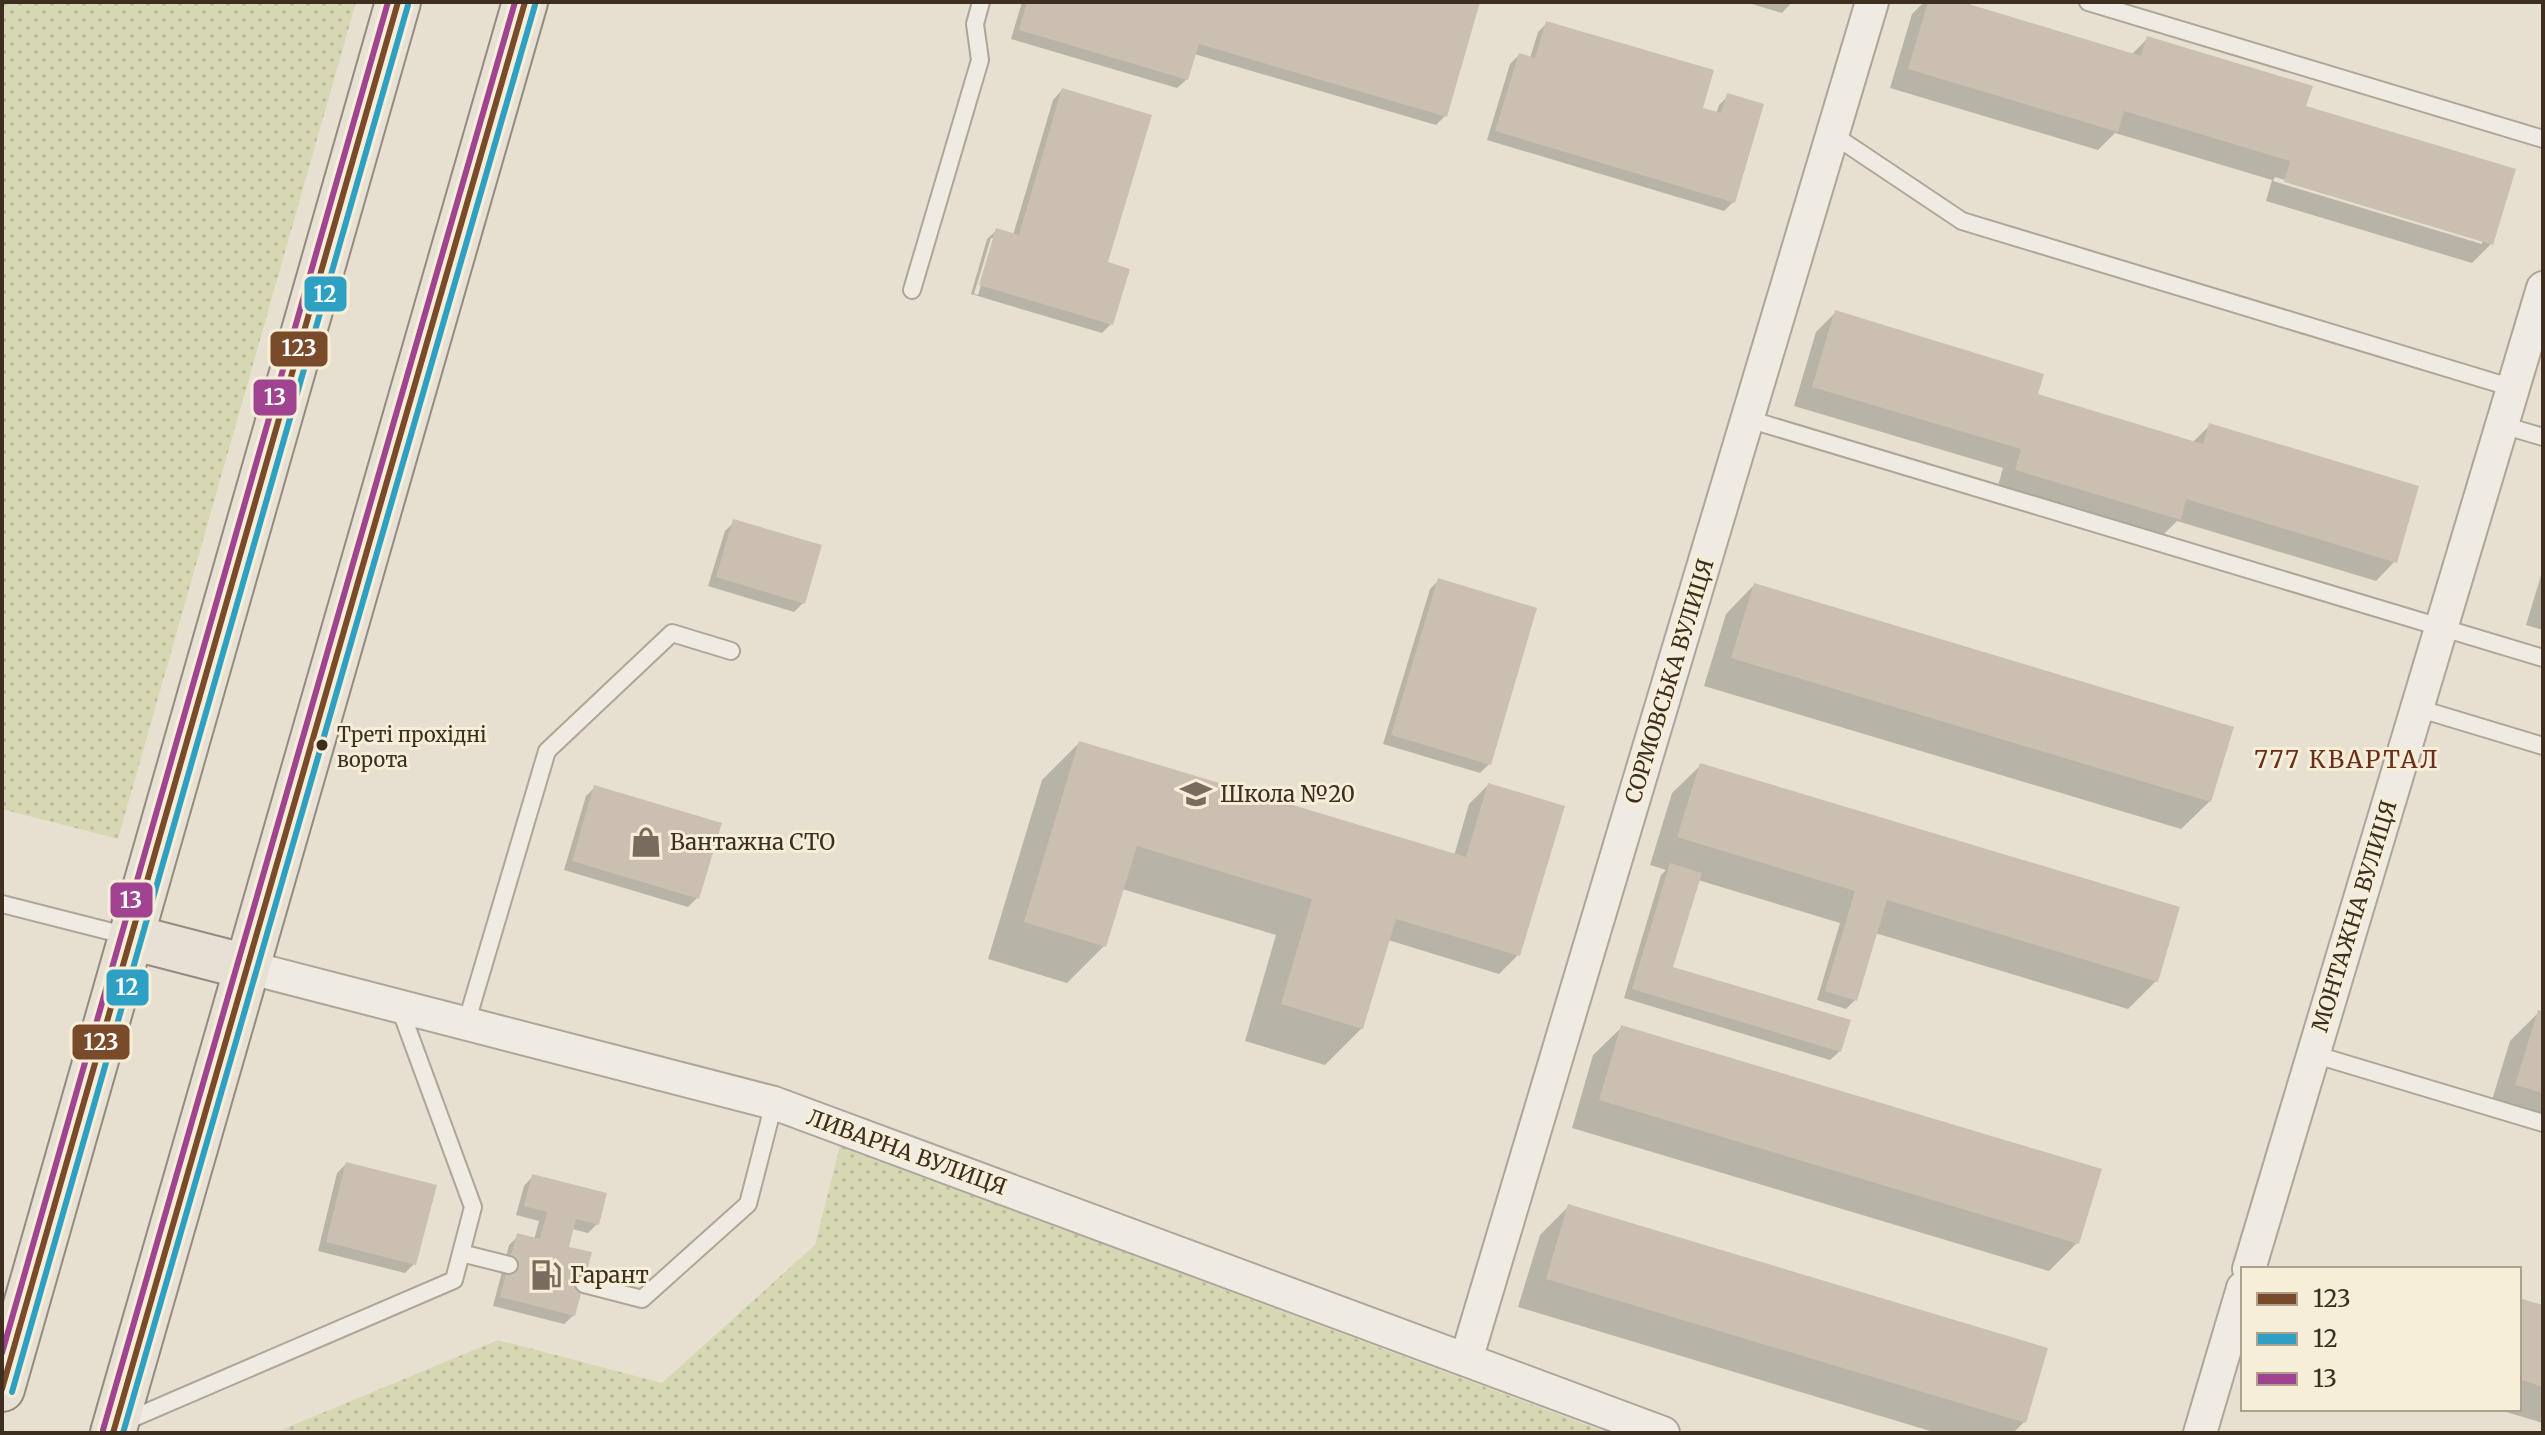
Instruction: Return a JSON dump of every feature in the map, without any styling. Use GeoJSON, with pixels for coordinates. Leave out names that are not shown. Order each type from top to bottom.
{"type":"FeatureCollection","features":[{"type":"Feature","properties":{"kind":"main road"},"geometry":{"type":"LineString","coordinates":[[2,1389],[398,2]]}},
{"type":"Feature","properties":{"kind":"main road"},"geometry":{"type":"LineString","coordinates":[[114,1429],[525,2]]}},
{"type":"Feature","properties":{"kind":"main road","name":"ЛИВАРНА ВУЛИЦЯ"},"geometry":{"type":"LineString","coordinates":[[131,937],[247,967]]}},
{"type":"Feature","properties":{"kind":"street","name":"СОРМОВСЬКА ВУЛИЦЯ"},"geometry":{"type":"LineString","coordinates":[[1466,1360],[1872,2]]}},
{"type":"Feature","properties":{"kind":"street","name":"МОНТАЖНА ВУЛИЦЯ"},"geometry":{"type":"LineString","coordinates":[[2250,1267],[2543,288]]}},
{"type":"Feature","properties":{"kind":"street","name":"ЛИВАРНА ВУЛИЦЯ"},"geometry":{"type":"LineString","coordinates":[[247,967],[774,1103],[1663,1433]]}},
{"type":"Feature","properties":{"kind":"street"},"geometry":{"type":"LineString","coordinates":[[2200,1433],[2241,1295]]}},
{"type":"Feature","properties":{"kind":"lane"},"geometry":{"type":"LineString","coordinates":[[912,290],[980,60],[975,24],[981,2]]}},
{"type":"Feature","properties":{"kind":"lane"},"geometry":{"type":"LineString","coordinates":[[2088,2],[2543,139]]}},
{"type":"Feature","properties":{"kind":"lane"},"geometry":{"type":"LineString","coordinates":[[1832,134],[1962,221],[2513,388]]}},
{"type":"Feature","properties":{"kind":"lane"},"geometry":{"type":"LineString","coordinates":[[1748,419],[2543,658]]}},
{"type":"Feature","properties":{"kind":"lane"},"geometry":{"type":"LineString","coordinates":[[2502,425],[2543,437]]}},
{"type":"Feature","properties":{"kind":"lane"},"geometry":{"type":"LineString","coordinates":[[466,1024],[547,751],[672,633],[731,651]]}},
{"type":"Feature","properties":{"kind":"lane"},"geometry":{"type":"LineString","coordinates":[[2417,708],[2543,746]]}},
{"type":"Feature","properties":{"kind":"lane"},"geometry":{"type":"LineString","coordinates":[[2,904],[131,937]]}},
{"type":"Feature","properties":{"kind":"lane"},"geometry":{"type":"LineString","coordinates":[[114,1429],[454,1280],[473,1207],[399,1006]]}},
{"type":"Feature","properties":{"kind":"lane"},"geometry":{"type":"LineString","coordinates":[[2313,1054],[2543,1123]]}},
{"type":"Feature","properties":{"kind":"lane"},"geometry":{"type":"LineString","coordinates":[[584,1284],[642,1299],[748,1204],[774,1103]]}},
{"type":"Feature","properties":{"kind":"lane"},"geometry":{"type":"LineString","coordinates":[[461,1253],[509,1265]]}},
{"type":"Feature","properties":{"kind":"green space"},"geometry":{"type":"Polygon","coordinates":[[[2,2],[356,2],[118,839],[2,809],[2,2]]]}},
{"type":"Feature","properties":{"kind":"green space"},"geometry":{"type":"Polygon","coordinates":[[[840,1146],[1608,1433],[274,1433],[498,1340],[662,1383],[815,1245],[840,1146]]]}},
{"type":"Feature","properties":{"kind":"building"},"geometry":{"type":"Polygon","coordinates":[[[1027,2],[1480,2],[1447,117],[1199,44],[1188,80],[1019,30],[1027,2]]]}},
{"type":"Feature","properties":{"kind":"building"},"geometry":{"type":"Polygon","coordinates":[[[1928,2],[1962,2],[2141,56],[2147,36],[2313,86],[2306,106],[2516,169],[2493,245],[2284,182],[2290,161],[2124,111],[2118,132],[1908,69],[1928,2]]]}},
{"type":"Feature","properties":{"kind":"building"},"geometry":{"type":"Polygon","coordinates":[[[1546,21],[1714,70],[1703,108],[1721,113],[1727,93],[1764,104],[1735,203],[1495,131],[1519,53],[1535,58],[1546,21]]]}},
{"type":"Feature","properties":{"kind":"building"},"geometry":{"type":"Polygon","coordinates":[[[1062,88],[1152,115],[1108,262],[1130,269],[1113,325],[979,285],[996,228],[1019,235],[1062,88]]]}},
{"type":"Feature","properties":{"kind":"building"},"geometry":{"type":"Polygon","coordinates":[[[1835,310],[2044,374],[2038,394],[2203,444],[2209,423],[2419,486],[2397,563],[2186,499],[2181,520],[2015,470],[2021,449],[1812,387],[1835,310]]]}},
{"type":"Feature","properties":{"kind":"building"},"geometry":{"type":"Polygon","coordinates":[[[733,519],[822,545],[805,604],[716,577],[733,519]]]}},
{"type":"Feature","properties":{"kind":"building"},"geometry":{"type":"Polygon","coordinates":[[[1438,578],[1537,608],[1491,765],[1391,735],[1438,578]]]}},
{"type":"Feature","properties":{"kind":"building"},"geometry":{"type":"Polygon","coordinates":[[[1754,583],[2234,727],[2211,802],[1731,658],[1754,583]]]}},
{"type":"Feature","properties":{"kind":"building"},"geometry":{"type":"Polygon","coordinates":[[[1079,741],[1466,857],[1488,783],[1565,806],[1520,956],[1396,919],[1363,1029],[1281,1004],[1312,899],[1137,846],[1106,947],[1024,922],[1079,741]]]}},
{"type":"Feature","properties":{"kind":"building"},"geometry":{"type":"Polygon","coordinates":[[[1700,763],[2180,907],[2158,982],[1887,900],[1857,1001],[1825,991],[1855,891],[1677,837],[1700,763]]]}},
{"type":"Feature","properties":{"kind":"building"},"geometry":{"type":"Polygon","coordinates":[[[594,785],[722,823],[699,899],[572,861],[594,785]]]}},
{"type":"Feature","properties":{"kind":"building"},"geometry":{"type":"Polygon","coordinates":[[[1670,863],[1702,873],[1673,967],[1851,1020],[1841,1052],[1632,989],[1670,863]]]}},
{"type":"Feature","properties":{"kind":"building"},"geometry":{"type":"Polygon","coordinates":[[[2538,1010],[2543,1011],[2543,1093],[2515,1085],[2538,1010]]]}},
{"type":"Feature","properties":{"kind":"building"},"geometry":{"type":"Polygon","coordinates":[[[1621,1025],[2102,1169],[2079,1244],[1599,1100],[1621,1025]]]}},
{"type":"Feature","properties":{"kind":"building"},"geometry":{"type":"Polygon","coordinates":[[[346,1162],[437,1185],[416,1265],[326,1242],[346,1162]]]}},
{"type":"Feature","properties":{"kind":"building"},"geometry":{"type":"Polygon","coordinates":[[[532,1174],[607,1193],[599,1225],[576,1219],[569,1247],[592,1252],[575,1316],[500,1297],[517,1233],[540,1239],[547,1212],[524,1206],[532,1174]]]}},
{"type":"Feature","properties":{"kind":"building"},"geometry":{"type":"Polygon","coordinates":[[[1568,1204],[2048,1348],[2026,1423],[1546,1279],[1568,1204]]]}},
{"type":"Feature","properties":{"kind":"building"},"geometry":{"type":"Polygon","coordinates":[[[2521,1299],[2543,1305],[2543,1387],[2521,1380],[2521,1299]]]}},
{"type":"Feature","properties":{"kind":"transit line","name":"13"},"geometry":{"type":"LineString","coordinates":[[2,1353],[388,2]]}},
{"type":"Feature","properties":{"kind":"transit line","name":"123"},"geometry":{"type":"LineString","coordinates":[[2,1389],[398,2]]}},
{"type":"Feature","properties":{"kind":"transit line","name":"13"},"geometry":{"type":"LineString","coordinates":[[103,1430],[515,2]]}},
{"type":"Feature","properties":{"kind":"transit line","name":"123"},"geometry":{"type":"LineString","coordinates":[[113,1433],[525,2]]}},
{"type":"Feature","properties":{"kind":"transit line","name":"12"},"geometry":{"type":"LineString","coordinates":[[12,1392],[408,5]]}},
{"type":"Feature","properties":{"kind":"transit line","name":"12"},"geometry":{"type":"LineString","coordinates":[[123,1433],[535,5]]}},
{"type":"Feature","properties":{"kind":"place","name":"Треті прохідні ворота"},"geometry":{"type":"Point","coordinates":[322,745]}},
{"type":"Feature","properties":{"kind":"place","name":"Школа №20"},"geometry":{"type":"Point","coordinates":[1196,794]}},
{"type":"Feature","properties":{"kind":"place","name":"Вантажна СТО"},"geometry":{"type":"Point","coordinates":[646,842]}},
{"type":"Feature","properties":{"kind":"place","name":"Гарант"},"geometry":{"type":"Point","coordinates":[546,1275]}},
{"type":"Feature","properties":{"kind":"district","name":"777 КВАРТАЛ"},"geometry":{"type":"Point","coordinates":[2347,760]}}]}
